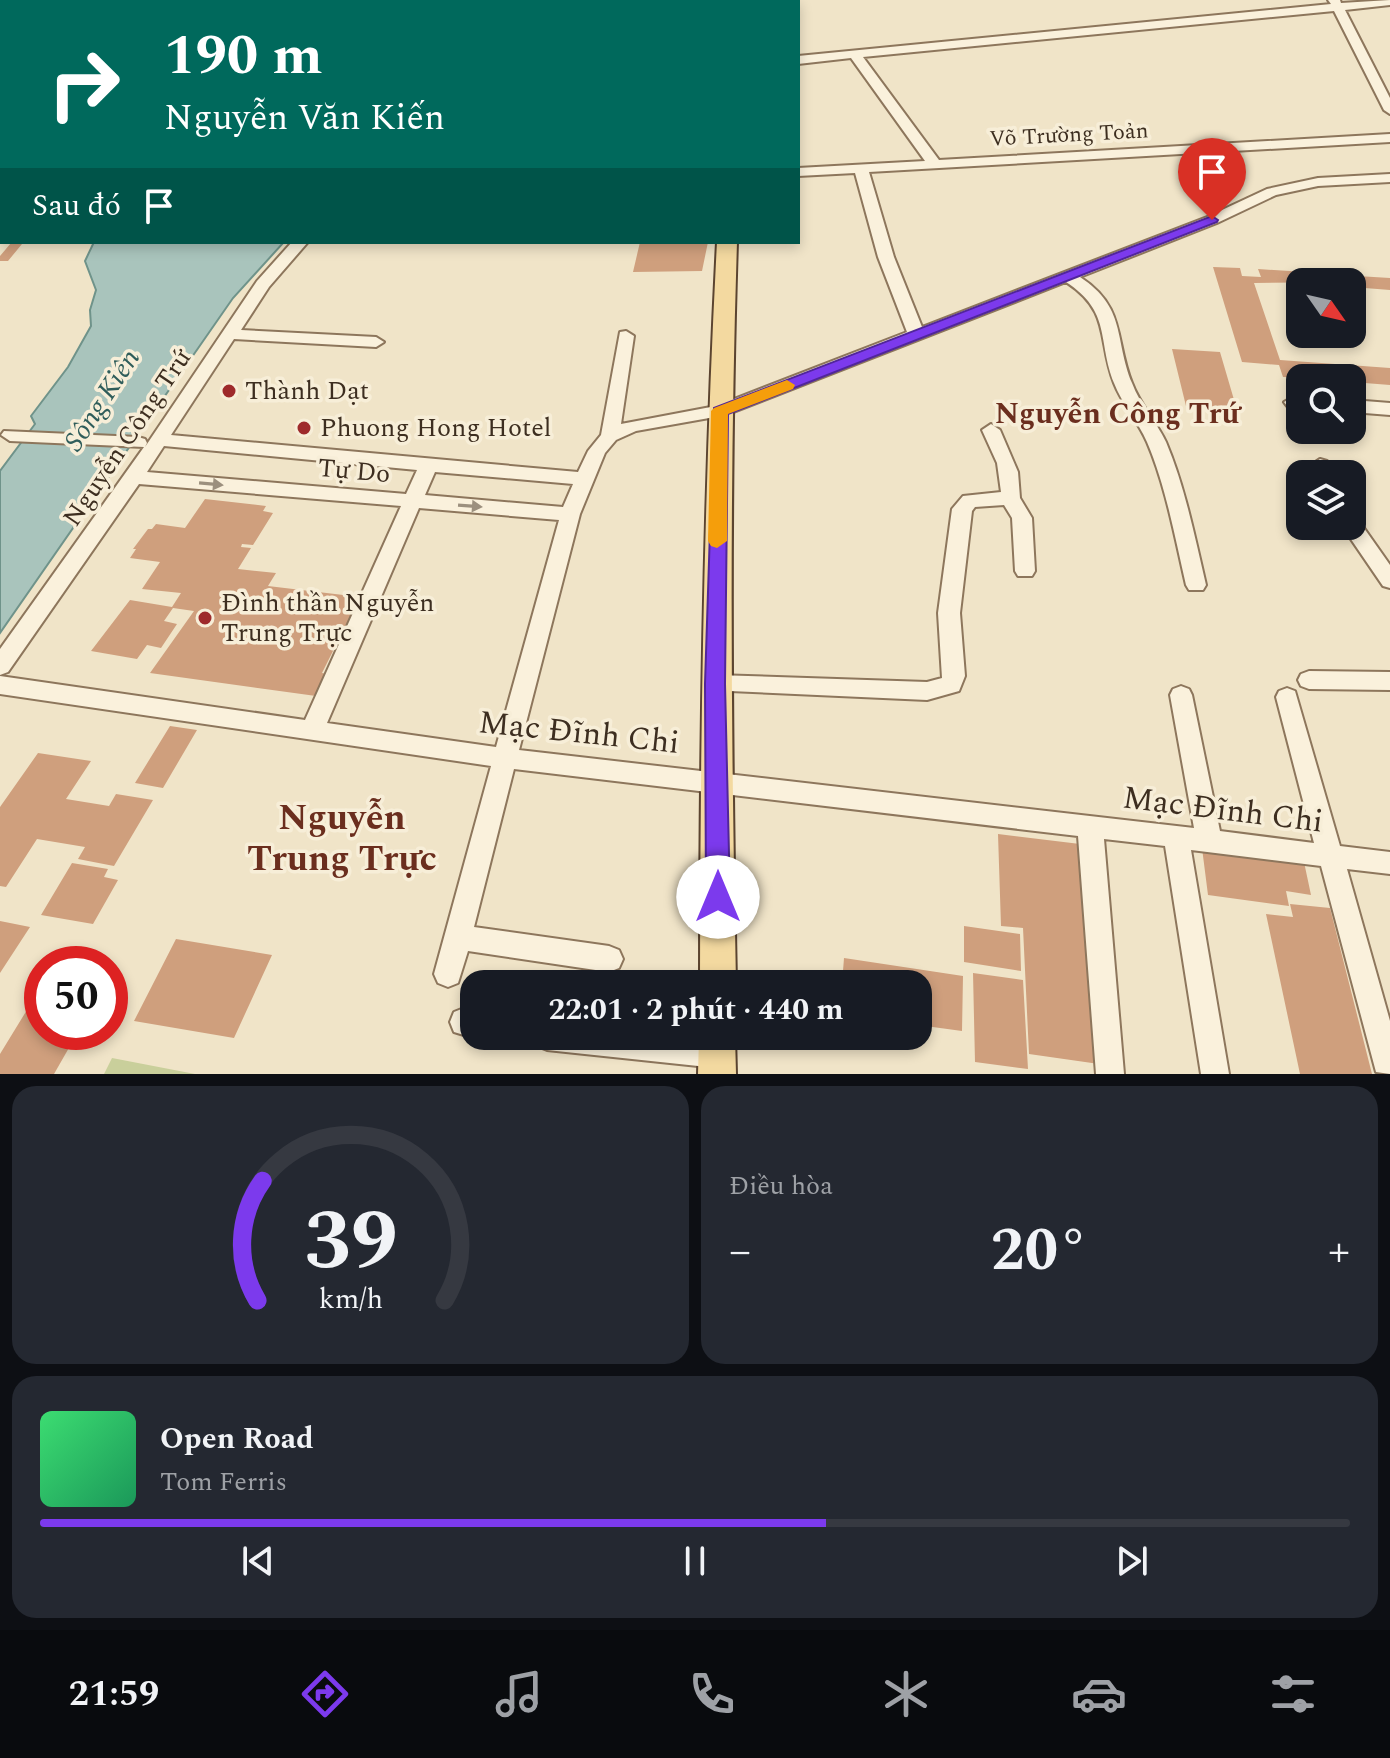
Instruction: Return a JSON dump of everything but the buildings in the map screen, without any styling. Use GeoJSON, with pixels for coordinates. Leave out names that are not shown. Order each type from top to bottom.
{"type":"FeatureCollection","features":[{"type":"Feature","properties":{"kind":"main road"},"geometry":{"type":"LineString","coordinates":[[718,970],[715,684],[727,244]]}},
{"type":"Feature","properties":{"kind":"street"},"geometry":{"type":"LineString","coordinates":[[1334,2],[1390,110]]}},
{"type":"Feature","properties":{"kind":"street"},"geometry":{"type":"LineString","coordinates":[[800,60],[1334,2],[1390,2]]}},
{"type":"Feature","properties":{"kind":"street"},"geometry":{"type":"LineString","coordinates":[[800,52],[1025,34]]}},
{"type":"Feature","properties":{"kind":"street"},"geometry":{"type":"LineString","coordinates":[[854,54],[935,164]]}},
{"type":"Feature","properties":{"kind":"street","name":"Võ Trường Toản"},"geometry":{"type":"LineString","coordinates":[[800,172],[1390,138]]}},
{"type":"Feature","properties":{"kind":"street"},"geometry":{"type":"LineString","coordinates":[[861,168],[886,257],[917,336]]}},
{"type":"Feature","properties":{"kind":"street"},"geometry":{"type":"LineString","coordinates":[[448,974],[570,514],[597,451],[610,436],[631,426],[720,411],[1212,220],[1272,192],[1318,182],[1390,178]]}},
{"type":"Feature","properties":{"kind":"street","name":"Nguyễn Công Trứ"},"geometry":{"type":"LineString","coordinates":[[0,666],[134,477],[263,284],[298,244]]}},
{"type":"Feature","properties":{"kind":"street"},"geometry":{"type":"LineString","coordinates":[[1068,276],[1089,290],[1098,301],[1113,333],[1114,361],[1130,401],[1156,441],[1181,521],[1196,585]]}},
{"type":"Feature","properties":{"kind":"street"},"geometry":{"type":"LineString","coordinates":[[230,334],[376,342]]}},
{"type":"Feature","properties":{"kind":"street"},"geometry":{"type":"LineString","coordinates":[[610,436],[626,336]]}},
{"type":"Feature","properties":{"kind":"street"},"geometry":{"type":"LineString","coordinates":[[1366,407],[1390,409]]}},
{"type":"Feature","properties":{"kind":"street"},"geometry":{"type":"LineString","coordinates":[[991,430],[1009,472],[1010,498],[1022,518],[1025,571]]}},
{"type":"Feature","properties":{"kind":"street"},"geometry":{"type":"LineString","coordinates":[[10,435],[138,443]]}},
{"type":"Feature","properties":{"kind":"street","name":"Tự Do"},"geometry":{"type":"LineString","coordinates":[[159,440],[583,479]]}},
{"type":"Feature","properties":{"kind":"street"},"geometry":{"type":"LineString","coordinates":[[311,732],[429,464]]}},
{"type":"Feature","properties":{"kind":"street","name":"Tự Do"},"geometry":{"type":"LineString","coordinates":[[134,477],[570,514]]}},
{"type":"Feature","properties":{"kind":"street"},"geometry":{"type":"LineString","coordinates":[[715,684],[927,691],[951,685],[954,676],[949,613],[962,509],[970,501],[1010,498]]}},
{"type":"Feature","properties":{"kind":"street"},"geometry":{"type":"LineString","coordinates":[[1362,540],[1390,581]]}},
{"type":"Feature","properties":{"kind":"street"},"geometry":{"type":"LineString","coordinates":[[1309,680],[1390,681]]}},
{"type":"Feature","properties":{"kind":"street","name":"Mạc Đĩnh Chi"},"geometry":{"type":"LineString","coordinates":[[0,685],[506,758],[1209,839],[1390,863]]}},
{"type":"Feature","properties":{"kind":"street"},"geometry":{"type":"LineString","coordinates":[[1181,695],[1209,839]]}},
{"type":"Feature","properties":{"kind":"street"},"geometry":{"type":"LineString","coordinates":[[1287,697],[1390,1072]]}},
{"type":"Feature","properties":{"kind":"street"},"geometry":{"type":"LineString","coordinates":[[1090,826],[1110,1074]]}},
{"type":"Feature","properties":{"kind":"street"},"geometry":{"type":"LineString","coordinates":[[1176,836],[1215,1074]]}},
{"type":"Feature","properties":{"kind":"street"},"geometry":{"type":"LineString","coordinates":[[458,937],[609,959]]}},
{"type":"Feature","properties":{"kind":"street"},"geometry":{"type":"LineString","coordinates":[[672,1050],[717,1055]]}},
{"type":"Feature","properties":{"kind":"green space"},"geometry":{"type":"Polygon","coordinates":[[[112,1058],[195,1074],[104,1074],[112,1058]]]}},
{"type":"Feature","properties":{"kind":"water","name":"Sông Kiên"},"geometry":{"type":"Polygon","coordinates":[[[93,244],[282,244],[233,298],[0,633],[0,471],[35,424],[31,416],[68,367],[91,326],[90,310],[96,290],[85,261],[93,244]]]}},
{"type":"Feature","properties":{"kind":"slow traffic"},"geometry":{"type":"LineString","coordinates":[[717,541],[720,411],[787,385]]}},
{"type":"Feature","properties":{"kind":"place","name":"Thành Dạt"},"geometry":{"type":"Point","coordinates":[229,391]}},
{"type":"Feature","properties":{"kind":"place","name":"Phuong Hong Hotel"},"geometry":{"type":"Point","coordinates":[304,428]}},
{"type":"Feature","properties":{"kind":"place","name":"Đình thần Nguyễn Trung Trực"},"geometry":{"type":"Point","coordinates":[205,618]}},
{"type":"Feature","properties":{"kind":"district","name":"Nguyễn Công Trứ"},"geometry":{"type":"Point","coordinates":[1117,414]}},
{"type":"Feature","properties":{"kind":"district","name":"Nguyễn Trung Trực"},"geometry":{"type":"Point","coordinates":[342,838]}},
{"type":"Feature","properties":{"kind":"route"},"geometry":{"type":"LineString","coordinates":[[718,897],[715,684],[720,411],[1212,220]]}}]}
